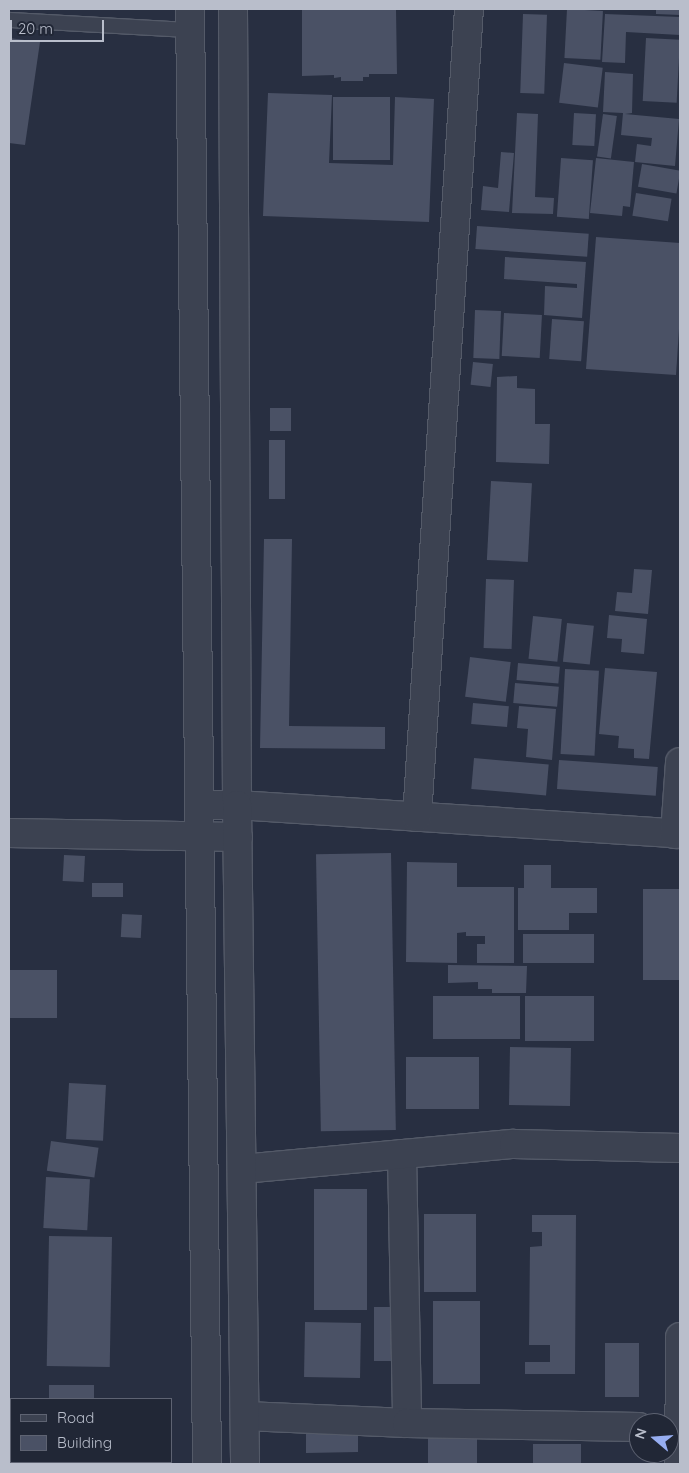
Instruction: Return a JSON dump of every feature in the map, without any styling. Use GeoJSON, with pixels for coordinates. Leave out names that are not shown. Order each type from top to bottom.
{"type":"FeatureCollection","features":[{"type":"Feature","properties":{"kind":"street"},"geometry":{"type":"LineString","coordinates":[[233,9],[237,805],[245,1464]]}},
{"type":"Feature","properties":{"kind":"street"},"geometry":{"type":"LineString","coordinates":[[417,817],[469,9]]}},
{"type":"Feature","properties":{"kind":"street"},"geometry":{"type":"LineString","coordinates":[[190,19],[207,1464]]}},
{"type":"Feature","properties":{"kind":"street"},"geometry":{"type":"LineString","coordinates":[[199,805],[237,805],[678,834],[680,762]]}},
{"type":"Feature","properties":{"kind":"street"},"geometry":{"type":"LineString","coordinates":[[9,833],[238,837]]}},
{"type":"Feature","properties":{"kind":"street"},"geometry":{"type":"LineString","coordinates":[[242,1169],[514,1144],[680,1148]]}},
{"type":"Feature","properties":{"kind":"street"},"geometry":{"type":"LineString","coordinates":[[402,1154],[407,1423]]}},
{"type":"Feature","properties":{"kind":"street"},"geometry":{"type":"LineString","coordinates":[[679,1464],[680,1337]]}},
{"type":"Feature","properties":{"kind":"street"},"geometry":{"type":"LineString","coordinates":[[245,1416],[407,1423],[629,1427]]}},
{"type":"Feature","properties":{"kind":"lane"},"geometry":{"type":"LineString","coordinates":[[9,20],[190,19]]}},
{"type":"Feature","properties":{"kind":"building"},"geometry":{"type":"Polygon","coordinates":[[[302,9],[396,9],[397,74],[369,74],[369,77],[363,77],[363,81],[341,81],[341,77],[334,78],[334,75],[302,76],[302,9]]]}},
{"type":"Feature","properties":{"kind":"building"},"geometry":{"type":"Polygon","coordinates":[[[567,9],[603,11],[600,60],[564,58],[567,9]]]}},
{"type":"Feature","properties":{"kind":"building"},"geometry":{"type":"Polygon","coordinates":[[[656,9],[680,9],[680,15],[656,14],[656,9]]]}},
{"type":"Feature","properties":{"kind":"building"},"geometry":{"type":"Polygon","coordinates":[[[523,14],[547,15],[544,94],[520,93],[523,14]]]}},
{"type":"Feature","properties":{"kind":"building"},"geometry":{"type":"Polygon","coordinates":[[[605,14],[680,17],[680,35],[626,32],[625,63],[602,62],[605,14]]]}},
{"type":"Feature","properties":{"kind":"building"},"geometry":{"type":"Polygon","coordinates":[[[9,38],[40,42],[25,145],[9,143],[9,38]]]}},
{"type":"Feature","properties":{"kind":"building"},"geometry":{"type":"Polygon","coordinates":[[[646,38],[680,40],[677,103],[643,101],[646,38]]]}},
{"type":"Feature","properties":{"kind":"building"},"geometry":{"type":"Polygon","coordinates":[[[564,63],[603,68],[598,107],[559,103],[564,63]]]}},
{"type":"Feature","properties":{"kind":"building"},"geometry":{"type":"Polygon","coordinates":[[[605,72],[633,74],[632,113],[625,114],[679,119],[675,166],[635,162],[637,144],[651,146],[652,138],[621,135],[623,113],[603,112],[605,72]]]}},
{"type":"Feature","properties":{"kind":"building"},"geometry":{"type":"Polygon","coordinates":[[[268,93],[332,95],[329,163],[393,165],[395,97],[434,99],[429,222],[263,216],[268,93]]]}},
{"type":"Feature","properties":{"kind":"building"},"geometry":{"type":"Polygon","coordinates":[[[333,97],[390,97],[390,160],[333,160],[333,97]]]}},
{"type":"Feature","properties":{"kind":"building"},"geometry":{"type":"Polygon","coordinates":[[[517,113],[538,114],[535,197],[554,198],[553,214],[512,213],[517,113]]]}},
{"type":"Feature","properties":{"kind":"building"},"geometry":{"type":"Polygon","coordinates":[[[574,113],[596,114],[594,146],[572,145],[574,113]]]}},
{"type":"Feature","properties":{"kind":"building"},"geometry":{"type":"Polygon","coordinates":[[[603,114],[617,116],[611,159],[597,157],[603,114]]]}},
{"type":"Feature","properties":{"kind":"building"},"geometry":{"type":"Polygon","coordinates":[[[501,152],[514,153],[509,212],[481,210],[483,186],[498,188],[501,152]]]}},
{"type":"Feature","properties":{"kind":"building"},"geometry":{"type":"Polygon","coordinates":[[[561,158],[593,160],[589,219],[557,217],[561,158]]]}},
{"type":"Feature","properties":{"kind":"building"},"geometry":{"type":"Polygon","coordinates":[[[596,158],[634,162],[630,207],[623,206],[622,216],[590,213],[596,158]]]}},
{"type":"Feature","properties":{"kind":"building"},"geometry":{"type":"Polygon","coordinates":[[[642,164],[680,171],[676,193],[638,187],[642,164]]]}},
{"type":"Feature","properties":{"kind":"building"},"geometry":{"type":"Polygon","coordinates":[[[636,193],[672,199],[668,221],[632,216],[636,193]]]}},
{"type":"Feature","properties":{"kind":"building"},"geometry":{"type":"Polygon","coordinates":[[[477,226],[589,234],[587,257],[475,249],[477,226]]]}},
{"type":"Feature","properties":{"kind":"building"},"geometry":{"type":"Polygon","coordinates":[[[596,237],[680,243],[680,314],[676,375],[586,369],[596,237]]]}},
{"type":"Feature","properties":{"kind":"building"},"geometry":{"type":"Polygon","coordinates":[[[505,257],[586,262],[582,318],[544,315],[545,286],[577,288],[577,284],[504,279],[505,257]]]}},
{"type":"Feature","properties":{"kind":"building"},"geometry":{"type":"Polygon","coordinates":[[[475,310],[501,311],[499,359],[473,358],[475,310]]]}},
{"type":"Feature","properties":{"kind":"building"},"geometry":{"type":"Polygon","coordinates":[[[504,313],[542,315],[540,358],[502,356],[504,313]]]}},
{"type":"Feature","properties":{"kind":"building"},"geometry":{"type":"Polygon","coordinates":[[[552,319],[584,321],[581,361],[549,359],[552,319]]]}},
{"type":"Feature","properties":{"kind":"building"},"geometry":{"type":"Polygon","coordinates":[[[473,362],[493,364],[490,387],[471,385],[473,362]]]}},
{"type":"Feature","properties":{"kind":"building"},"geometry":{"type":"Polygon","coordinates":[[[517,376],[517,388],[535,389],[535,424],[550,424],[549,464],[496,462],[497,377],[517,376]]]}},
{"type":"Feature","properties":{"kind":"building"},"geometry":{"type":"Polygon","coordinates":[[[270,408],[291,408],[291,431],[270,431],[270,408]]]}},
{"type":"Feature","properties":{"kind":"building"},"geometry":{"type":"Polygon","coordinates":[[[269,440],[285,440],[285,499],[269,499],[269,440]]]}},
{"type":"Feature","properties":{"kind":"building"},"geometry":{"type":"Polygon","coordinates":[[[491,481],[532,483],[528,562],[487,560],[491,481]]]}},
{"type":"Feature","properties":{"kind":"building"},"geometry":{"type":"Polygon","coordinates":[[[264,539],[292,539],[289,726],[385,727],[385,749],[260,748],[264,539]]]}},
{"type":"Feature","properties":{"kind":"building"},"geometry":{"type":"Polygon","coordinates":[[[634,569],[652,570],[648,614],[615,611],[617,592],[632,593],[634,569]]]}},
{"type":"Feature","properties":{"kind":"building"},"geometry":{"type":"Polygon","coordinates":[[[486,579],[514,580],[512,649],[484,648],[486,579]]]}},
{"type":"Feature","properties":{"kind":"building"},"geometry":{"type":"Polygon","coordinates":[[[609,615],[647,619],[644,654],[621,652],[622,639],[607,638],[609,615]]]}},
{"type":"Feature","properties":{"kind":"building"},"geometry":{"type":"Polygon","coordinates":[[[533,616],[562,619],[557,662],[529,659],[533,616]]]}},
{"type":"Feature","properties":{"kind":"building"},"geometry":{"type":"Polygon","coordinates":[[[567,623],[594,626],[590,665],[563,662],[567,623]]]}},
{"type":"Feature","properties":{"kind":"building"},"geometry":{"type":"Polygon","coordinates":[[[470,657],[511,662],[506,702],[465,697],[470,657]]]}},
{"type":"Feature","properties":{"kind":"building"},"geometry":{"type":"Polygon","coordinates":[[[518,663],[560,667],[558,684],[517,680],[518,663]]]}},
{"type":"Feature","properties":{"kind":"building"},"geometry":{"type":"Polygon","coordinates":[[[605,668],[657,672],[649,759],[634,758],[634,749],[618,748],[619,736],[599,734],[605,668]]]}},
{"type":"Feature","properties":{"kind":"building"},"geometry":{"type":"Polygon","coordinates":[[[565,669],[599,671],[595,756],[561,754],[565,669]]]}},
{"type":"Feature","properties":{"kind":"building"},"geometry":{"type":"Polygon","coordinates":[[[515,683],[559,687],[557,707],[513,703],[515,683]]]}},
{"type":"Feature","properties":{"kind":"building"},"geometry":{"type":"Polygon","coordinates":[[[473,703],[509,706],[507,727],[471,724],[473,703]]]}},
{"type":"Feature","properties":{"kind":"building"},"geometry":{"type":"Polygon","coordinates":[[[519,706],[556,709],[552,760],[526,757],[528,729],[517,728],[519,706]]]}},
{"type":"Feature","properties":{"kind":"building"},"geometry":{"type":"Polygon","coordinates":[[[474,758],[549,765],[546,795],[471,789],[474,758]]]}},
{"type":"Feature","properties":{"kind":"building"},"geometry":{"type":"Polygon","coordinates":[[[559,760],[658,767],[656,796],[557,789],[559,760]]]}},
{"type":"Feature","properties":{"kind":"building"},"geometry":{"type":"Polygon","coordinates":[[[391,853],[396,1130],[321,1131],[316,854],[391,853]]]}},
{"type":"Feature","properties":{"kind":"building"},"geometry":{"type":"Polygon","coordinates":[[[64,855],[85,856],[84,882],[63,881],[64,855]]]}},
{"type":"Feature","properties":{"kind":"building"},"geometry":{"type":"Polygon","coordinates":[[[407,862],[457,863],[457,887],[514,887],[514,963],[477,963],[477,944],[485,944],[485,936],[466,936],[466,932],[457,933],[457,963],[406,962],[407,862]]]}},
{"type":"Feature","properties":{"kind":"building"},"geometry":{"type":"Polygon","coordinates":[[[524,865],[551,865],[551,888],[597,888],[597,913],[569,913],[569,930],[518,930],[518,888],[524,888],[524,865]]]}},
{"type":"Feature","properties":{"kind":"building"},"geometry":{"type":"Polygon","coordinates":[[[92,883],[123,883],[123,897],[92,897],[92,883]]]}},
{"type":"Feature","properties":{"kind":"building"},"geometry":{"type":"Polygon","coordinates":[[[643,889],[680,889],[680,980],[643,980],[643,889]]]}},
{"type":"Feature","properties":{"kind":"building"},"geometry":{"type":"Polygon","coordinates":[[[122,914],[142,915],[141,938],[121,937],[122,914]]]}},
{"type":"Feature","properties":{"kind":"building"},"geometry":{"type":"Polygon","coordinates":[[[523,934],[594,934],[594,963],[523,963],[523,934]]]}},
{"type":"Feature","properties":{"kind":"building"},"geometry":{"type":"Polygon","coordinates":[[[448,965],[527,966],[526,993],[492,993],[492,989],[478,989],[478,982],[448,983],[448,965]]]}},
{"type":"Feature","properties":{"kind":"building"},"geometry":{"type":"Polygon","coordinates":[[[9,970],[57,970],[57,1018],[9,1018],[9,970]]]}},
{"type":"Feature","properties":{"kind":"building"},"geometry":{"type":"Polygon","coordinates":[[[433,996],[520,996],[520,1039],[433,1039],[433,996]]]}},
{"type":"Feature","properties":{"kind":"building"},"geometry":{"type":"Polygon","coordinates":[[[525,996],[594,996],[594,1041],[525,1041],[525,996]]]}},
{"type":"Feature","properties":{"kind":"building"},"geometry":{"type":"Polygon","coordinates":[[[510,1047],[571,1048],[570,1106],[509,1105],[510,1047]]]}},
{"type":"Feature","properties":{"kind":"building"},"geometry":{"type":"Polygon","coordinates":[[[406,1057],[479,1057],[479,1109],[406,1109],[406,1057]]]}},
{"type":"Feature","properties":{"kind":"building"},"geometry":{"type":"Polygon","coordinates":[[[69,1083],[106,1085],[103,1141],[66,1139],[69,1083]]]}},
{"type":"Feature","properties":{"kind":"building"},"geometry":{"type":"Polygon","coordinates":[[[51,1141],[99,1148],[94,1177],[47,1171],[51,1141]]]}},
{"type":"Feature","properties":{"kind":"building"},"geometry":{"type":"Polygon","coordinates":[[[46,1177],[90,1179],[87,1230],[43,1228],[46,1177]]]}},
{"type":"Feature","properties":{"kind":"building"},"geometry":{"type":"Polygon","coordinates":[[[314,1189],[367,1189],[367,1310],[314,1310],[314,1189]]]}},
{"type":"Feature","properties":{"kind":"building"},"geometry":{"type":"Polygon","coordinates":[[[424,1214],[476,1214],[476,1292],[424,1292],[424,1214]]]}},
{"type":"Feature","properties":{"kind":"building"},"geometry":{"type":"Polygon","coordinates":[[[532,1215],[576,1215],[575,1374],[525,1374],[525,1362],[550,1362],[550,1345],[529,1345],[530,1247],[542,1246],[542,1232],[532,1232],[532,1215]]]}},
{"type":"Feature","properties":{"kind":"building"},"geometry":{"type":"Polygon","coordinates":[[[49,1236],[112,1237],[110,1367],[47,1366],[49,1236]]]}},
{"type":"Feature","properties":{"kind":"building"},"geometry":{"type":"Polygon","coordinates":[[[433,1301],[480,1301],[480,1384],[433,1384],[433,1301]]]}},
{"type":"Feature","properties":{"kind":"building"},"geometry":{"type":"Polygon","coordinates":[[[374,1307],[400,1307],[400,1361],[374,1361],[374,1307]]]}},
{"type":"Feature","properties":{"kind":"building"},"geometry":{"type":"Polygon","coordinates":[[[305,1322],[361,1323],[360,1378],[304,1377],[305,1322]]]}},
{"type":"Feature","properties":{"kind":"building"},"geometry":{"type":"Polygon","coordinates":[[[605,1343],[639,1343],[639,1397],[605,1397],[605,1343]]]}},
{"type":"Feature","properties":{"kind":"building"},"geometry":{"type":"Polygon","coordinates":[[[49,1385],[94,1385],[94,1398],[49,1398],[49,1385]]]}},
{"type":"Feature","properties":{"kind":"building"},"geometry":{"type":"Polygon","coordinates":[[[306,1414],[373,1414],[373,1436],[358,1436],[358,1452],[306,1453],[306,1414]]]}},
{"type":"Feature","properties":{"kind":"building"},"geometry":{"type":"Polygon","coordinates":[[[428,1438],[477,1438],[477,1464],[428,1464],[428,1438]]]}},
{"type":"Feature","properties":{"kind":"building"},"geometry":{"type":"Polygon","coordinates":[[[533,1444],[581,1444],[581,1464],[533,1464],[533,1444]]]}}]}
